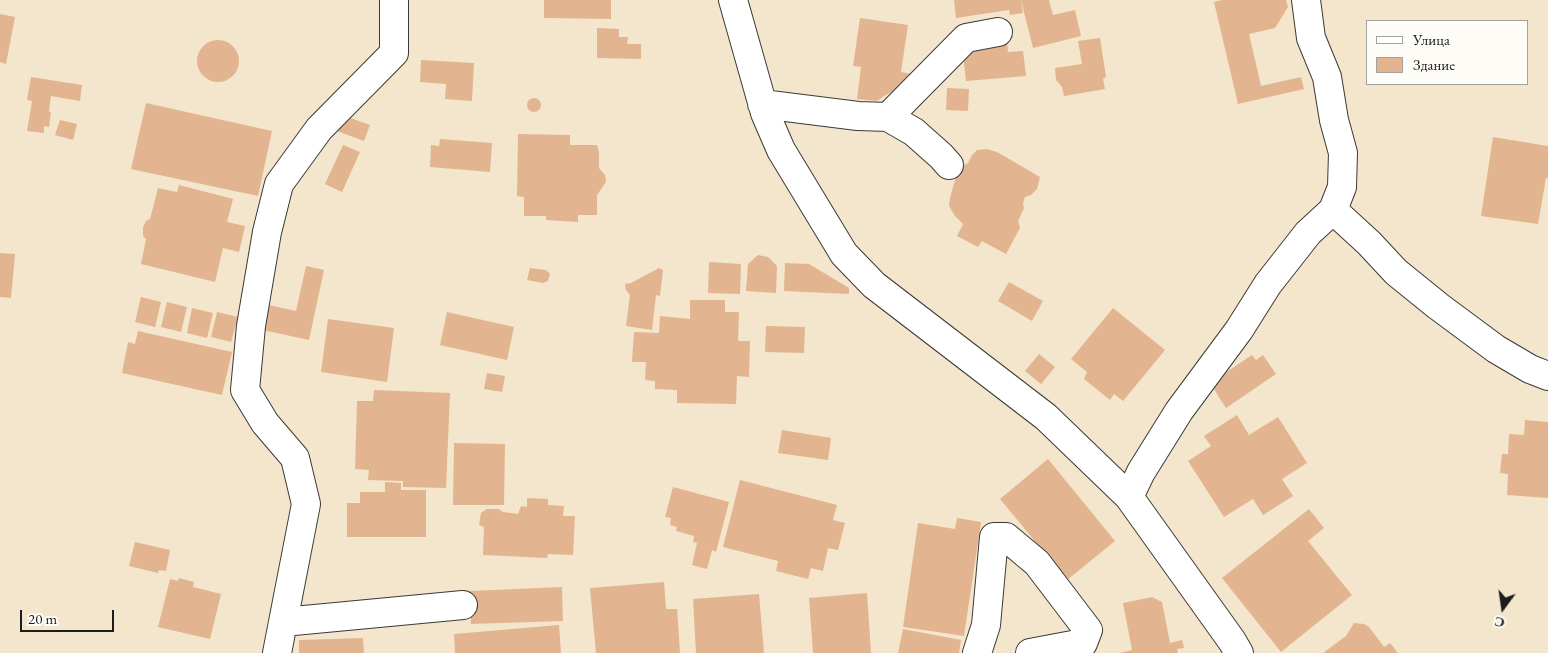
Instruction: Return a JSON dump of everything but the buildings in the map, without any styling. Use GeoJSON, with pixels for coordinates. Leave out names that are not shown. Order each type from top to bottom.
{"type":"FeatureCollection","features":[{"type":"Feature","properties":{"kind":"street"},"geometry":{"type":"LineString","coordinates":[[278,653],[306,504],[295,458],[265,423],[245,390],[251,326],[264,251],[279,184],[319,130],[394,53],[394,0]]}},
{"type":"Feature","properties":{"kind":"street"},"geometry":{"type":"LineString","coordinates":[[733,0],[762,104],[781,150],[844,254],[874,285],[1046,417],[1129,497],[1239,653]]}},
{"type":"Feature","properties":{"kind":"street"},"geometry":{"type":"LineString","coordinates":[[1129,497],[1141,472],[1178,411],[1239,330],[1268,284],[1308,233],[1333,210],[1342,187],[1343,153],[1334,120],[1327,77],[1311,38],[1306,0]]}},
{"type":"Feature","properties":{"kind":"street"},"geometry":{"type":"LineString","coordinates":[[888,117],[966,38],[998,32]]}},
{"type":"Feature","properties":{"kind":"street"},"geometry":{"type":"LineString","coordinates":[[762,104],[858,116],[888,117],[914,132],[942,156],[949,165]]}},
{"type":"Feature","properties":{"kind":"street"},"geometry":{"type":"LineString","coordinates":[[1333,210],[1369,243],[1396,272],[1438,306],[1496,349],[1530,369],[1548,376]]}},
{"type":"Feature","properties":{"kind":"street"},"geometry":{"type":"LineString","coordinates":[[977,653],[986,625],[994,537],[1006,537],[1037,563],[1088,630],[1083,643],[1030,653]]}},
{"type":"Feature","properties":{"kind":"street"},"geometry":{"type":"LineString","coordinates":[[283,622],[463,605]]}}]}
